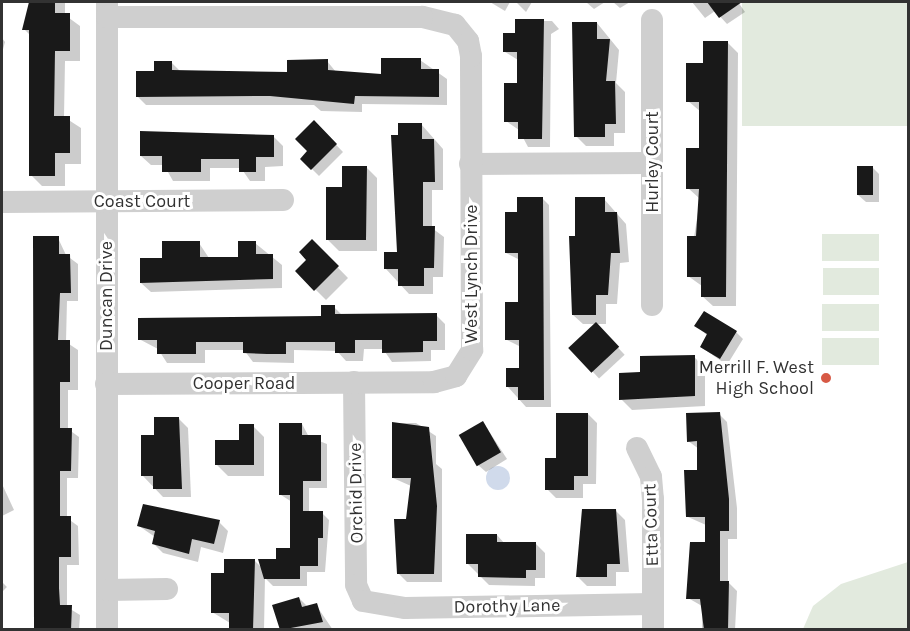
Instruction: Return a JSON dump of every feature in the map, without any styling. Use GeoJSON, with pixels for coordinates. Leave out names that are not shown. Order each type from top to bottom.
{"type":"FeatureCollection","features":[{"type":"Feature","properties":{"kind":"street","name":"West Lynch Drive"},"geometry":{"type":"LineString","coordinates":[[107,9],[441,18],[468,40],[472,350],[466,367],[434,382],[381,382]]}},
{"type":"Feature","properties":{"kind":"street","name":"Duncan Drive"},"geometry":{"type":"LineString","coordinates":[[107,9],[107,630]]}},
{"type":"Feature","properties":{"kind":"street","name":"Hurley Court"},"geometry":{"type":"LineString","coordinates":[[652,20],[652,305]]}},
{"type":"Feature","properties":{"kind":"street"},"geometry":{"type":"LineString","coordinates":[[470,164],[651,163]]}},
{"type":"Feature","properties":{"kind":"street","name":"Coast Court"},"geometry":{"type":"LineString","coordinates":[[2,202],[283,200]]}},
{"type":"Feature","properties":{"kind":"street","name":"Orchid Drive"},"geometry":{"type":"LineString","coordinates":[[354,382],[356,585],[363,602]]}},
{"type":"Feature","properties":{"kind":"street","name":"Cooper Road"},"geometry":{"type":"LineString","coordinates":[[106,384],[381,382]]}},
{"type":"Feature","properties":{"kind":"street","name":"Etta Court"},"geometry":{"type":"LineString","coordinates":[[637,448],[651,477],[653,630]]}},
{"type":"Feature","properties":{"kind":"street"},"geometry":{"type":"LineString","coordinates":[[107,590],[167,589]]}},
{"type":"Feature","properties":{"kind":"street","name":"Dorothy Lane"},"geometry":{"type":"LineString","coordinates":[[363,602],[405,608],[652,604]]}},
{"type":"Feature","properties":{"kind":"shaded area"},"geometry":{"type":"Polygon","coordinates":[[[742,2],[908,2],[908,126],[742,126],[742,2]]]}},
{"type":"Feature","properties":{"kind":"shaded area"},"geometry":{"type":"Polygon","coordinates":[[[822,234],[879,234],[879,261],[822,261],[822,234]]]}},
{"type":"Feature","properties":{"kind":"shaded area"},"geometry":{"type":"Polygon","coordinates":[[[823,268],[879,268],[879,295],[823,295],[823,268]]]}},
{"type":"Feature","properties":{"kind":"shaded area"},"geometry":{"type":"Polygon","coordinates":[[[822,304],[879,304],[879,331],[822,331],[822,304]]]}},
{"type":"Feature","properties":{"kind":"shaded area"},"geometry":{"type":"Polygon","coordinates":[[[822,338],[879,338],[879,365],[822,365],[822,338]]]}},
{"type":"Feature","properties":{"kind":"shaded area"},"geometry":{"type":"Polygon","coordinates":[[[908,562],[908,629],[803,629],[813,606],[841,584],[908,562]]]}},
{"type":"Feature","properties":{"kind":"water"},"geometry":{"type":"Polygon","coordinates":[[[498,466],[506,470],[510,478],[506,486],[498,490],[490,486],[486,478],[490,470],[498,466]]]}},
{"type":"Feature","properties":{"kind":"building"},"geometry":{"type":"Polygon","coordinates":[[[29,2],[55,2],[55,13],[70,13],[70,51],[55,51],[54,116],[70,116],[70,153],[55,153],[55,176],[29,176],[29,30],[22,30],[29,2]]]}},
{"type":"Feature","properties":{"kind":"building"},"geometry":{"type":"Polygon","coordinates":[[[707,2],[742,2],[719,18],[707,2]]]}},
{"type":"Feature","properties":{"kind":"building"},"geometry":{"type":"Polygon","coordinates":[[[515,19],[544,19],[542,139],[518,139],[518,122],[504,122],[504,83],[517,83],[517,52],[503,52],[503,33],[515,33],[515,19]]]}},
{"type":"Feature","properties":{"kind":"building"},"geometry":{"type":"Polygon","coordinates":[[[572,22],[597,22],[597,39],[610,39],[606,81],[615,81],[616,124],[605,124],[605,137],[574,137],[572,22]]]}},
{"type":"Feature","properties":{"kind":"building"},"geometry":{"type":"Polygon","coordinates":[[[703,41],[728,41],[726,297],[701,297],[701,277],[687,277],[687,236],[696,236],[699,189],[686,189],[686,148],[699,148],[699,102],[686,102],[686,63],[703,63],[703,41]]]}},
{"type":"Feature","properties":{"kind":"building"},"geometry":{"type":"Polygon","coordinates":[[[381,58],[421,58],[421,69],[439,69],[439,97],[355,96],[354,104],[270,96],[136,97],[136,71],[154,71],[154,61],[172,61],[172,70],[287,72],[287,60],[328,59],[328,70],[381,74],[381,58]]]}},
{"type":"Feature","properties":{"kind":"building"},"geometry":{"type":"Polygon","coordinates":[[[314,120],[337,144],[311,170],[300,159],[307,151],[295,139],[314,120]]]}},
{"type":"Feature","properties":{"kind":"building"},"geometry":{"type":"Polygon","coordinates":[[[398,123],[422,123],[422,139],[434,139],[435,182],[423,182],[423,226],[435,226],[434,268],[424,268],[424,286],[398,286],[398,269],[384,269],[384,252],[397,252],[391,135],[398,135],[398,123]]]}},
{"type":"Feature","properties":{"kind":"building"},"geometry":{"type":"Polygon","coordinates":[[[140,131],[274,135],[274,157],[256,157],[256,172],[239,172],[239,159],[201,159],[201,172],[162,172],[162,156],[140,156],[140,131]]]}},
{"type":"Feature","properties":{"kind":"building"},"geometry":{"type":"Polygon","coordinates":[[[342,166],[367,166],[366,240],[326,240],[326,187],[342,187],[342,166]]]}},
{"type":"Feature","properties":{"kind":"building"},"geometry":{"type":"Polygon","coordinates":[[[857,166],[873,166],[873,195],[857,195],[857,166]]]}},
{"type":"Feature","properties":{"kind":"building"},"geometry":{"type":"Polygon","coordinates":[[[517,197],[543,197],[544,400],[518,400],[518,387],[506,387],[506,368],[519,368],[519,340],[505,340],[505,302],[518,302],[518,253],[505,253],[505,212],[517,212],[517,197]]]}},
{"type":"Feature","properties":{"kind":"building"},"geometry":{"type":"Polygon","coordinates":[[[575,197],[605,197],[605,212],[617,212],[620,253],[611,253],[608,295],[596,295],[596,315],[572,315],[569,236],[575,236],[575,197]]]}},
{"type":"Feature","properties":{"kind":"building"},"geometry":{"type":"Polygon","coordinates":[[[33,236],[59,236],[59,254],[70,254],[71,293],[60,293],[58,340],[70,340],[70,382],[60,382],[60,428],[72,428],[71,471],[60,471],[60,516],[71,516],[71,557],[59,557],[59,588],[60,605],[72,605],[71,630],[34,630],[33,236]]]}},
{"type":"Feature","properties":{"kind":"building"},"geometry":{"type":"Polygon","coordinates":[[[312,239],[339,266],[314,291],[295,271],[306,260],[299,252],[312,239]]]}},
{"type":"Feature","properties":{"kind":"building"},"geometry":{"type":"Polygon","coordinates":[[[162,241],[200,241],[200,257],[238,257],[238,241],[256,241],[256,254],[273,254],[273,279],[140,283],[140,258],[162,258],[162,241]]]}},
{"type":"Feature","properties":{"kind":"building"},"geometry":{"type":"Polygon","coordinates":[[[321,305],[335,305],[335,314],[437,313],[437,341],[423,341],[423,352],[382,353],[382,340],[355,340],[355,353],[335,353],[335,342],[286,342],[286,354],[267,354],[243,353],[243,342],[196,342],[196,354],[157,354],[157,340],[138,340],[138,318],[321,316],[321,305]]]}},
{"type":"Feature","properties":{"kind":"building"},"geometry":{"type":"Polygon","coordinates":[[[704,311],[737,331],[720,359],[700,347],[707,334],[694,326],[704,311]]]}},
{"type":"Feature","properties":{"kind":"building"},"geometry":{"type":"Polygon","coordinates":[[[596,322],[619,347],[591,373],[568,348],[596,322]]]}},
{"type":"Feature","properties":{"kind":"building"},"geometry":{"type":"Polygon","coordinates":[[[695,355],[695,396],[619,400],[619,373],[640,372],[640,356],[695,355]]]}},
{"type":"Feature","properties":{"kind":"building"},"geometry":{"type":"Polygon","coordinates":[[[720,412],[729,499],[729,531],[720,531],[720,581],[729,581],[728,630],[704,630],[700,599],[686,599],[690,542],[705,542],[705,517],[686,517],[684,470],[697,470],[697,441],[687,442],[686,413],[720,412]]]}},
{"type":"Feature","properties":{"kind":"building"},"geometry":{"type":"Polygon","coordinates":[[[556,413],[588,413],[588,476],[574,476],[574,490],[545,490],[545,458],[556,458],[556,413]]]}},
{"type":"Feature","properties":{"kind":"building"},"geometry":{"type":"Polygon","coordinates":[[[154,417],[179,417],[182,489],[153,489],[153,476],[141,476],[141,435],[154,435],[154,417]]]}},
{"type":"Feature","properties":{"kind":"building"},"geometry":{"type":"Polygon","coordinates":[[[483,421],[501,452],[477,466],[459,435],[483,421]]]}},
{"type":"Feature","properties":{"kind":"building"},"geometry":{"type":"Polygon","coordinates":[[[392,422],[429,427],[437,506],[434,574],[397,574],[394,519],[406,519],[411,478],[392,478],[392,422]]]}},
{"type":"Feature","properties":{"kind":"building"},"geometry":{"type":"Polygon","coordinates":[[[279,423],[302,423],[302,435],[321,435],[321,481],[303,481],[303,511],[323,511],[323,538],[318,538],[318,566],[300,566],[300,579],[264,579],[258,559],[276,559],[276,548],[290,548],[290,495],[279,495],[279,423]]]}},
{"type":"Feature","properties":{"kind":"building"},"geometry":{"type":"Polygon","coordinates":[[[239,424],[254,424],[254,465],[215,465],[215,440],[239,440],[239,424]]]}},
{"type":"Feature","properties":{"kind":"building"},"geometry":{"type":"Polygon","coordinates":[[[143,504],[220,520],[214,544],[192,539],[189,554],[152,544],[155,531],[137,526],[143,504]]]}},
{"type":"Feature","properties":{"kind":"building"},"geometry":{"type":"Polygon","coordinates":[[[582,509],[616,509],[620,564],[607,564],[607,577],[576,577],[582,509]]]}},
{"type":"Feature","properties":{"kind":"building"},"geometry":{"type":"Polygon","coordinates":[[[466,534],[497,534],[497,542],[536,542],[536,570],[526,570],[526,578],[478,577],[478,564],[466,564],[466,534]]]}},
{"type":"Feature","properties":{"kind":"building"},"geometry":{"type":"Polygon","coordinates":[[[224,559],[255,559],[253,630],[229,630],[229,613],[211,613],[211,573],[224,573],[224,559]]]}},
{"type":"Feature","properties":{"kind":"building"},"geometry":{"type":"Polygon","coordinates":[[[299,597],[302,607],[317,603],[323,622],[280,630],[272,605],[299,597]]]}},
{"type":"Feature","properties":{"kind":"place","name":"Merrill F. West High School"},"geometry":{"type":"Point","coordinates":[826,378]}}]}
